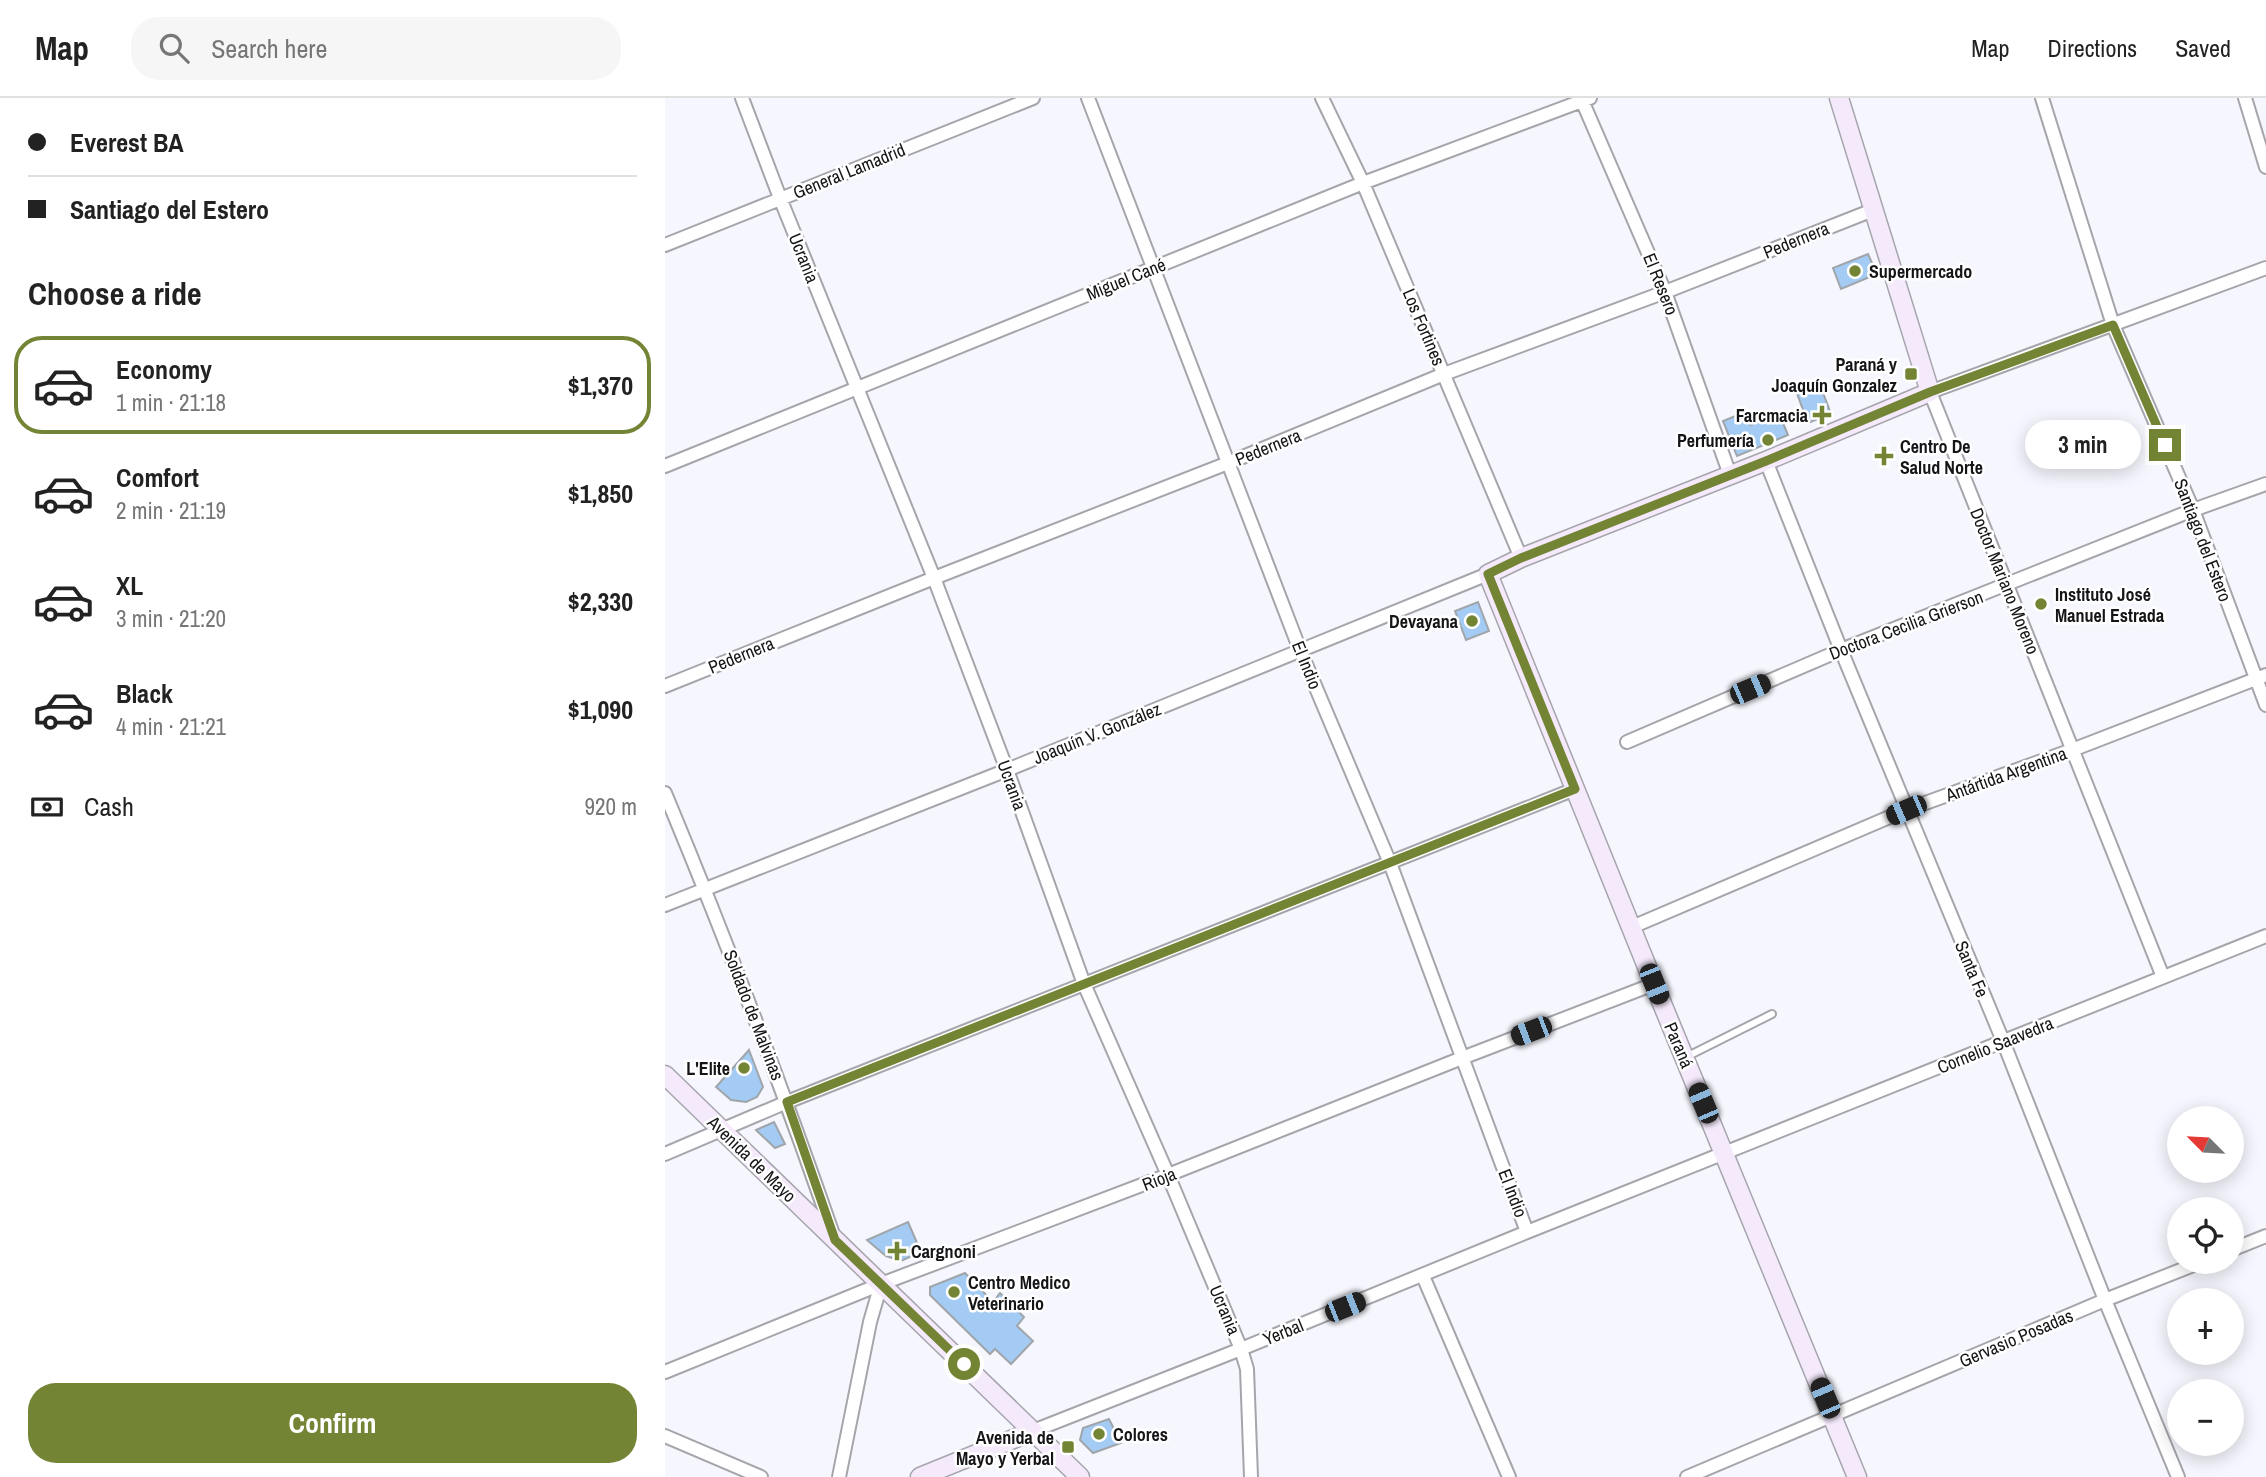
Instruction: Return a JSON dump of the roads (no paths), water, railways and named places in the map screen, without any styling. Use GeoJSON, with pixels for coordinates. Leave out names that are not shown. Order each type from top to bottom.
{"type":"FeatureCollection","features":[{"type":"Feature","properties":{"kind":"street","name":"Ucrania"},"geometry":{"type":"LineString","coordinates":[[743,98],[780,198],[934,578],[1084,984],[1241,1349],[1247,1369],[1251,1477]]}},
{"type":"Feature","properties":{"kind":"street","name":"General Lamadrid"},"geometry":{"type":"LineString","coordinates":[[665,245],[1033,98]]}},
{"type":"Feature","properties":{"kind":"street","name":"El Indio"},"geometry":{"type":"LineString","coordinates":[[1088,98],[1300,650],[1390,863],[1527,1231]]}},
{"type":"Feature","properties":{"kind":"street","name":"Los Fortines"},"geometry":{"type":"LineString","coordinates":[[1322,98],[1363,183],[1521,558]]}},
{"type":"Feature","properties":{"kind":"street","name":"Doctor Mariano Moreno"},"geometry":{"type":"LineString","coordinates":[[1839,98],[1930,392],[2164,977]]}},
{"type":"Feature","properties":{"kind":"street","name":"Santiago del Estero"},"geometry":{"type":"LineString","coordinates":[[2042,98],[2113,325],[2261,677],[2266,705]]}},
{"type":"Feature","properties":{"kind":"street"},"geometry":{"type":"LineString","coordinates":[[2245,98],[2266,167]]}},
{"type":"Feature","properties":{"kind":"street","name":"Miguel Cané"},"geometry":{"type":"LineString","coordinates":[[665,466],[1363,183],[1585,99]]}},
{"type":"Feature","properties":{"kind":"street","name":"El Resero"},"geometry":{"type":"LineString","coordinates":[[1585,99],[1665,292],[1730,475]]}},
{"type":"Feature","properties":{"kind":"street","name":"Pedernera"},"geometry":{"type":"LineString","coordinates":[[665,686],[1228,463],[1444,374],[1665,292],[1873,210]]}},
{"type":"Feature","properties":{"kind":"street"},"geometry":{"type":"LineString","coordinates":[[1488,574],[1521,558],[1766,461],[1930,392],[2266,268]]}},
{"type":"Feature","properties":{"kind":"street","name":"Santa Fe"},"geometry":{"type":"LineString","coordinates":[[1766,461],[2178,1477]]}},
{"type":"Feature","properties":{"kind":"street","name":"Doctora Cecilia Grierson"},"geometry":{"type":"LineString","coordinates":[[1627,742],[1841,650],[2193,510],[2266,484]]}},
{"type":"Feature","properties":{"kind":"street","name":"Joaquín V. González"},"geometry":{"type":"LineString","coordinates":[[665,905],[1007,770],[1488,574]]}},
{"type":"Feature","properties":{"kind":"street","name":"Paraná"},"geometry":{"type":"LineString","coordinates":[[1488,574],[1857,1477]]}},
{"type":"Feature","properties":{"kind":"street","name":"Antártida Argentina"},"geometry":{"type":"LineString","coordinates":[[1632,927],[1906,810],[2073,750],[2261,677]]}},
{"type":"Feature","properties":{"kind":"street"},"geometry":{"type":"LineString","coordinates":[[665,1154],[787,1102],[1575,789]]}},
{"type":"Feature","properties":{"kind":"street","name":"Soldado de Malvinas"},"geometry":{"type":"LineString","coordinates":[[665,793],[787,1102],[835,1240]]}},
{"type":"Feature","properties":{"kind":"street","name":"Cornelio Saavedra"},"geometry":{"type":"LineString","coordinates":[[1724,1154],[2266,936]]}},
{"type":"Feature","properties":{"kind":"street","name":"Rioja"},"geometry":{"type":"LineString","coordinates":[[665,1372],[881,1284],[1168,1175],[1654,984]]}},
{"type":"Feature","properties":{"kind":"street","name":"Avenida de Mayo"},"geometry":{"type":"LineString","coordinates":[[665,1075],[1080,1477]]}},
{"type":"Feature","properties":{"kind":"street","name":"Yerbal"},"geometry":{"type":"LineString","coordinates":[[920,1477],[1724,1154]]}},
{"type":"Feature","properties":{"kind":"street"},"geometry":{"type":"LineString","coordinates":[[2244,1245],[2266,1236]]}},
{"type":"Feature","properties":{"kind":"street","name":"Gervasio Posadas"},"geometry":{"type":"LineString","coordinates":[[1687,1477],[2171,1274]]}},
{"type":"Feature","properties":{"kind":"street"},"geometry":{"type":"LineString","coordinates":[[1423,1276],[1509,1477]]}},
{"type":"Feature","properties":{"kind":"street"},"geometry":{"type":"LineString","coordinates":[[839,1477],[870,1322],[881,1284]]}},
{"type":"Feature","properties":{"kind":"street"},"geometry":{"type":"LineString","coordinates":[[665,1436],[761,1477]]}},
{"type":"Feature","properties":{"kind":"lane"},"geometry":{"type":"LineString","coordinates":[[1684,1058],[1772,1014]]}},
{"type":"Feature","properties":{"kind":"place","name":"Supermercado"},"geometry":{"type":"Point","coordinates":[1855,271]}},
{"type":"Feature","properties":{"kind":"place","name":"Paraná y Joaquín Gonzalez"},"geometry":{"type":"Point","coordinates":[1911,374]}},
{"type":"Feature","properties":{"kind":"place","name":"Farcmacia"},"geometry":{"type":"Point","coordinates":[1822,415]}},
{"type":"Feature","properties":{"kind":"place","name":"Perfumería"},"geometry":{"type":"Point","coordinates":[1768,440]}},
{"type":"Feature","properties":{"kind":"place","name":"Centro De Salud Norte"},"geometry":{"type":"Point","coordinates":[1884,456]}},
{"type":"Feature","properties":{"kind":"place","name":"Instituto José Manuel Estrada"},"geometry":{"type":"Point","coordinates":[2041,604]}},
{"type":"Feature","properties":{"kind":"place","name":"Devayana"},"geometry":{"type":"Point","coordinates":[1472,621]}},
{"type":"Feature","properties":{"kind":"place","name":"L'Elite"},"geometry":{"type":"Point","coordinates":[744,1068]}},
{"type":"Feature","properties":{"kind":"place","name":"Cargnoni"},"geometry":{"type":"Point","coordinates":[897,1251]}},
{"type":"Feature","properties":{"kind":"place","name":"Centro Medico Veterinario"},"geometry":{"type":"Point","coordinates":[954,1292]}},
{"type":"Feature","properties":{"kind":"place","name":"Colores"},"geometry":{"type":"Point","coordinates":[1099,1434]}},
{"type":"Feature","properties":{"kind":"place","name":"Avenida de Mayo y Yerbal"},"geometry":{"type":"Point","coordinates":[1068,1447]}}]}
